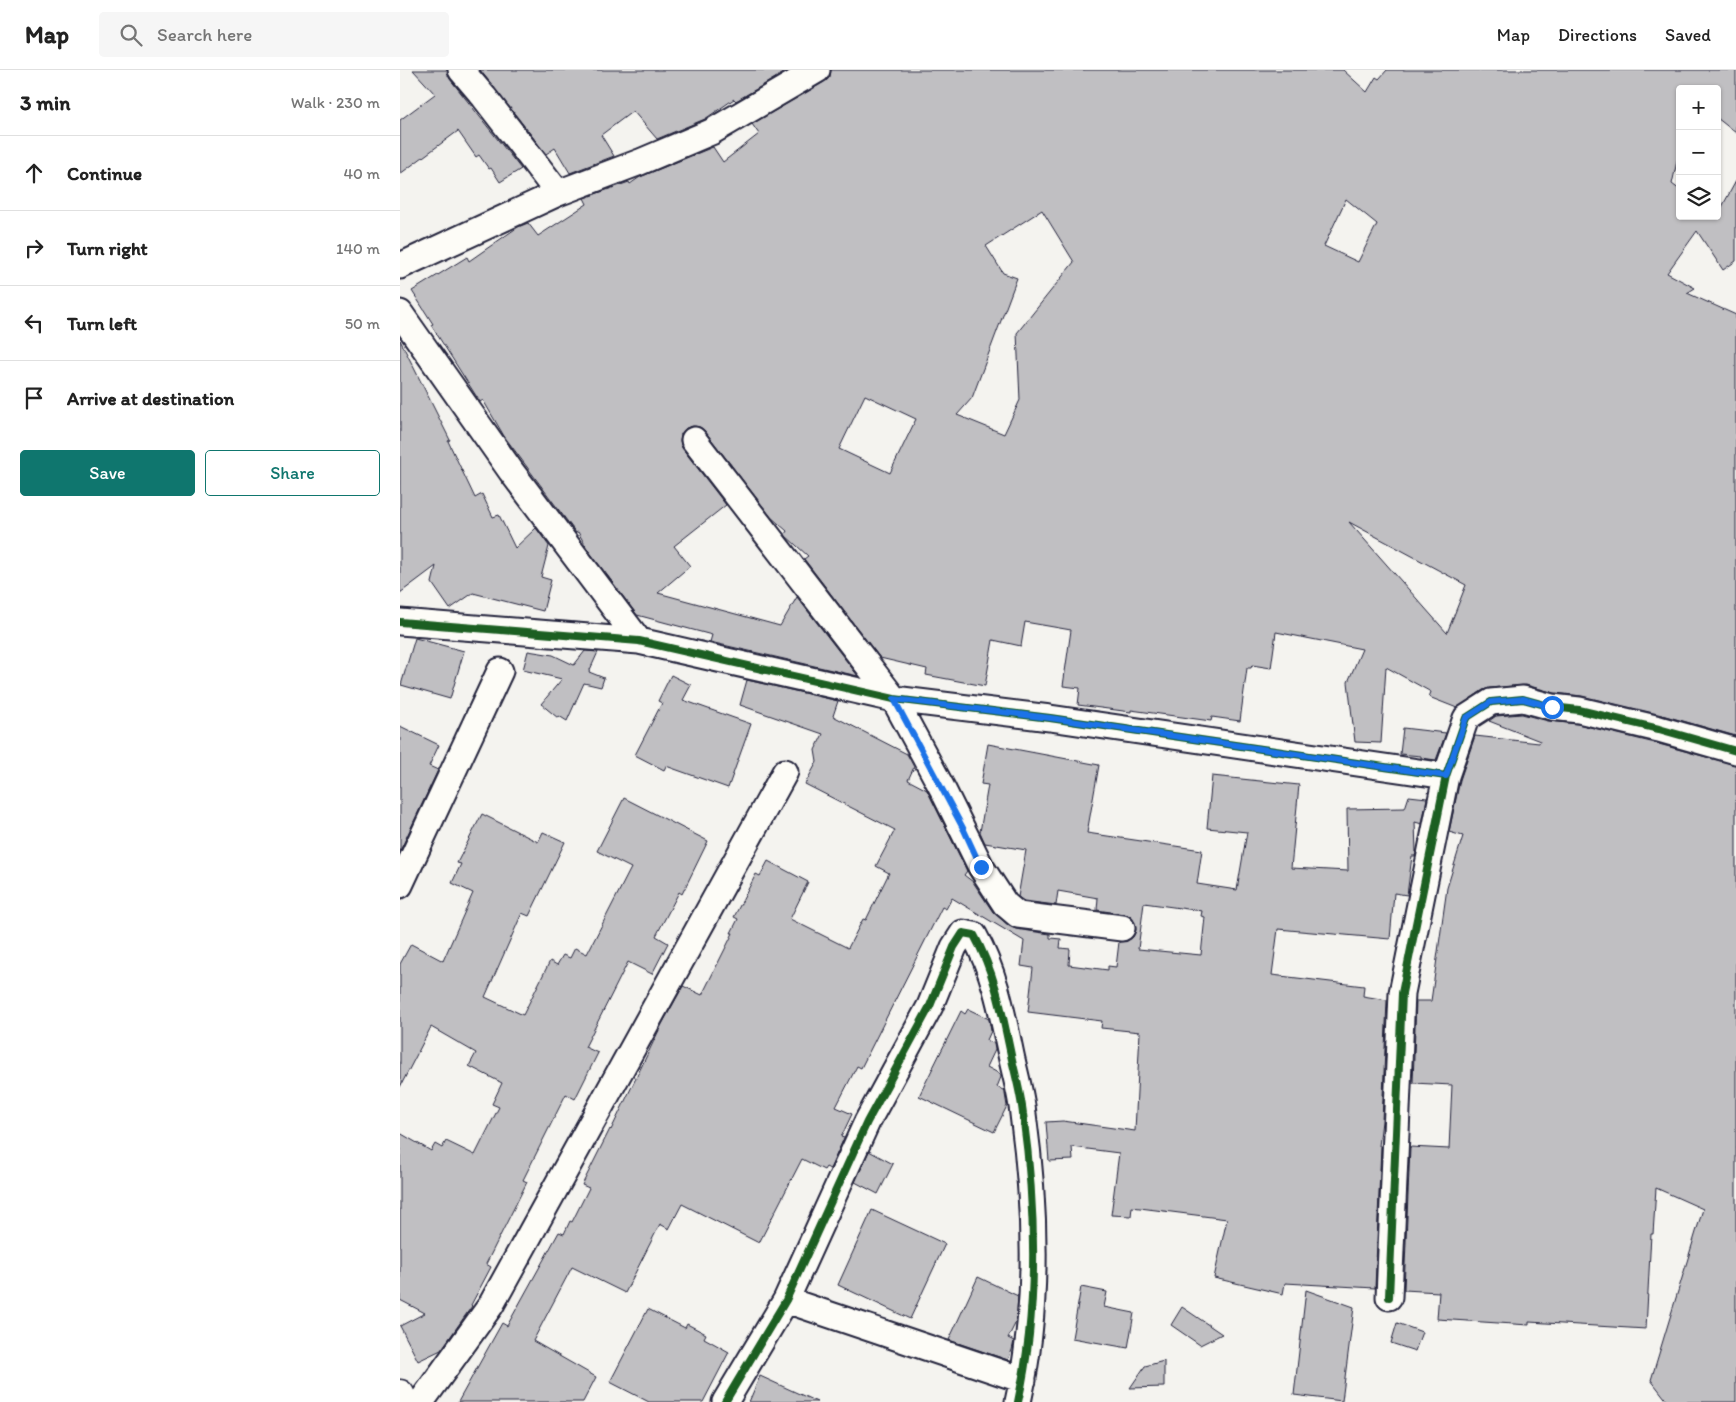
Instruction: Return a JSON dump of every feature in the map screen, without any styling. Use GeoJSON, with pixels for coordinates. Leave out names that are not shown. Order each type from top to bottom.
{"type":"FeatureCollection","features":[{"type":"Feature","properties":{"kind":"main road"},"geometry":{"type":"LineString","coordinates":[[400,1394],[404,1402]]}},
{"type":"Feature","properties":{"kind":"street"},"geometry":{"type":"LineString","coordinates":[[462,70],[558,193]]}},
{"type":"Feature","properties":{"kind":"street"},"geometry":{"type":"LineString","coordinates":[[400,266],[558,193],[640,162],[711,132],[817,70]]}},
{"type":"Feature","properties":{"kind":"street"},"geometry":{"type":"LineString","coordinates":[[400,313],[511,471],[639,641]]}},
{"type":"Feature","properties":{"kind":"street"},"geometry":{"type":"LineString","coordinates":[[694,440],[894,699],[964,830],[981,867],[1005,904],[1018,915],[1122,928]]}},
{"type":"Feature","properties":{"kind":"street"},"geometry":{"type":"LineString","coordinates":[[400,622],[639,641],[894,699],[1060,719],[1446,776]]}},
{"type":"Feature","properties":{"kind":"street"},"geometry":{"type":"LineString","coordinates":[[400,885],[500,671]]}},
{"type":"Feature","properties":{"kind":"street"},"geometry":{"type":"LineString","coordinates":[[1389,1297],[1402,993],[1446,776],[1466,718],[1491,702],[1523,699],[1552,707],[1579,710],[1659,729],[1736,751]]}},
{"type":"Feature","properties":{"kind":"street"},"geometry":{"type":"LineString","coordinates":[[421,1402],[491,1305],[785,772]]}},
{"type":"Feature","properties":{"kind":"street"},"geometry":{"type":"LineString","coordinates":[[725,1402],[786,1300],[867,1122],[930,1006],[954,948],[963,933],[974,935],[986,957],[998,995],[1023,1113],[1032,1206],[1033,1253],[1032,1303],[1020,1391],[786,1300]]}},
{"type":"Feature","properties":{"kind":"building"},"geometry":{"type":"Polygon","coordinates":[[[413,70],[447,70],[450,79],[521,169],[500,182],[479,155],[476,157],[458,131],[400,174],[400,120],[435,94],[413,70]]]}},
{"type":"Feature","properties":{"kind":"building"},"geometry":{"type":"Polygon","coordinates":[[[480,70],[789,70],[736,101],[734,99],[705,119],[657,139],[633,111],[601,135],[614,156],[570,173],[555,148],[546,154],[480,70]]]}},
{"type":"Feature","properties":{"kind":"building"},"geometry":{"type":"Polygon","coordinates":[[[831,70],[1343,70],[1367,92],[1376,77],[1379,79],[1387,70],[1736,70],[1736,133],[1721,121],[1721,85],[1676,85],[1676,166],[1672,184],[1676,187],[1676,220],[1721,220],[1721,209],[1736,181],[1736,261],[1723,270],[1697,231],[1667,273],[1695,288],[1687,293],[1736,315],[1736,736],[1662,715],[1582,696],[1555,693],[1526,685],[1483,690],[1457,708],[1429,697],[1431,692],[1386,667],[1381,743],[1355,742],[1348,682],[1362,649],[1276,632],[1271,668],[1252,665],[1251,668],[1247,668],[1240,721],[1212,717],[1211,721],[1078,705],[1080,688],[1063,686],[1071,630],[1025,622],[1021,646],[993,640],[985,686],[926,675],[927,669],[880,658],[804,559],[808,556],[786,536],[787,531],[771,517],[705,431],[700,427],[693,426],[686,428],[681,434],[682,448],[726,505],[674,546],[690,566],[658,593],[780,626],[797,597],[858,676],[710,642],[712,635],[637,615],[588,550],[578,532],[576,533],[504,436],[483,400],[480,402],[431,325],[433,324],[412,291],[467,257],[469,261],[518,227],[528,223],[538,236],[587,204],[584,198],[629,182],[630,184],[640,177],[713,147],[723,162],[759,134],[752,124],[830,77],[831,70]],[[1346,199],[1324,246],[1358,262],[1377,224],[1346,199]],[[1042,210],[986,246],[1003,273],[1017,278],[972,398],[957,415],[1004,434],[1020,400],[1017,333],[1074,262],[1042,210]],[[865,395],[839,449],[890,473],[916,419],[865,395]],[[1349,522],[1447,633],[1466,585],[1349,522]]]}},
{"type":"Feature","properties":{"kind":"building"},"geometry":{"type":"Polygon","coordinates":[[[400,340],[450,440],[448,441],[475,498],[482,494],[493,517],[499,515],[515,548],[536,528],[549,546],[541,577],[551,580],[543,611],[473,593],[450,609],[432,583],[436,566],[400,593],[400,340]]]}},
{"type":"Feature","properties":{"kind":"building"},"geometry":{"type":"Polygon","coordinates":[[[415,638],[464,651],[450,699],[401,685],[415,638]]]}},
{"type":"Feature","properties":{"kind":"building"},"geometry":{"type":"Polygon","coordinates":[[[528,651],[553,655],[574,665],[585,651],[598,652],[589,672],[604,678],[601,687],[584,683],[567,721],[559,716],[558,718],[541,704],[562,679],[523,670],[528,651]]]}},
{"type":"Feature","properties":{"kind":"building"},"geometry":{"type":"Polygon","coordinates":[[[671,675],[691,685],[683,700],[751,724],[728,788],[666,766],[664,770],[635,755],[662,703],[658,701],[671,675]]]}},
{"type":"Feature","properties":{"kind":"building"},"geometry":{"type":"Polygon","coordinates":[[[747,680],[838,701],[833,716],[907,754],[914,767],[908,780],[927,790],[967,871],[964,875],[973,882],[993,912],[1009,926],[1016,929],[1050,934],[1050,938],[1061,939],[1060,948],[1070,949],[1069,965],[1108,970],[1108,966],[1116,967],[1119,942],[1127,941],[1133,937],[1136,930],[1135,923],[1131,917],[1124,914],[1097,910],[1098,898],[1058,891],[1056,905],[1024,901],[1018,897],[1026,850],[985,843],[980,832],[988,785],[981,784],[988,744],[1099,765],[1087,833],[1202,850],[1197,884],[1237,890],[1247,832],[1207,828],[1212,776],[1299,785],[1291,868],[1348,871],[1347,809],[1405,808],[1409,796],[1427,798],[1422,824],[1415,822],[1416,853],[1415,856],[1412,856],[1407,895],[1394,893],[1390,939],[1278,929],[1272,975],[1364,986],[1363,996],[1387,1000],[1382,1121],[1379,1146],[1381,1146],[1375,1288],[1285,1283],[1283,1294],[1214,1278],[1227,1219],[1132,1207],[1131,1216],[1111,1215],[1119,1153],[1072,1147],[1073,1160],[1049,1161],[1046,1122],[1063,1121],[1135,1131],[1140,1032],[1101,1028],[1102,1021],[1028,1012],[1033,968],[1021,966],[1024,941],[952,898],[946,909],[942,907],[861,1068],[857,1066],[836,1107],[852,1114],[841,1137],[844,1138],[830,1169],[826,1167],[824,1170],[802,1159],[759,1243],[682,1204],[669,1229],[660,1224],[625,1293],[572,1267],[533,1341],[596,1377],[583,1402],[458,1402],[502,1323],[507,1326],[559,1232],[564,1234],[570,1221],[572,1222],[589,1188],[582,1185],[662,1024],[683,986],[702,995],[733,933],[731,933],[738,919],[734,917],[756,874],[760,876],[768,861],[808,882],[790,919],[848,948],[863,919],[866,920],[889,873],[876,866],[895,830],[805,784],[817,762],[815,750],[823,734],[740,705],[747,680]],[[1144,903],[1138,949],[1201,955],[1205,917],[1201,916],[1202,911],[1144,903]]]}},
{"type":"Feature","properties":{"kind":"building"},"geometry":{"type":"Polygon","coordinates":[[[1522,714],[1548,721],[1577,724],[1736,765],[1736,1402],[1668,1402],[1651,1380],[1703,1209],[1656,1188],[1653,1234],[1651,1234],[1646,1329],[1529,1322],[1529,1325],[1437,1319],[1439,1292],[1404,1290],[1410,1147],[1449,1149],[1452,1085],[1413,1083],[1416,1001],[1431,1001],[1447,888],[1463,836],[1449,832],[1460,780],[1475,736],[1539,743],[1540,741],[1489,721],[1496,716],[1522,714]]]}},
{"type":"Feature","properties":{"kind":"building"},"geometry":{"type":"Polygon","coordinates":[[[400,726],[439,745],[429,766],[438,770],[400,851],[400,726]]]}},
{"type":"Feature","properties":{"kind":"building"},"geometry":{"type":"Polygon","coordinates":[[[1403,728],[1446,733],[1436,760],[1400,754],[1403,728]]]}},
{"type":"Feature","properties":{"kind":"building"},"geometry":{"type":"Polygon","coordinates":[[[624,798],[708,841],[682,894],[679,892],[656,936],[668,943],[652,974],[628,962],[585,1047],[598,1053],[575,1099],[566,1094],[523,1180],[527,1182],[486,1264],[491,1267],[472,1306],[441,1350],[418,1361],[400,1326],[425,1313],[400,1300],[400,1133],[431,1151],[435,1144],[442,1148],[446,1141],[475,1155],[499,1107],[492,1104],[502,1083],[469,1066],[476,1053],[431,1027],[400,1087],[400,964],[411,944],[443,961],[473,893],[452,883],[461,864],[457,863],[482,814],[538,842],[543,832],[565,842],[529,916],[522,913],[485,997],[523,1015],[550,961],[557,965],[563,955],[570,958],[575,948],[587,954],[631,868],[597,851],[624,798]]]}},
{"type":"Feature","properties":{"kind":"building"},"geometry":{"type":"Polygon","coordinates":[[[968,1009],[989,1019],[991,1031],[987,1040],[994,1044],[995,1050],[987,1067],[1000,1074],[1001,1077],[997,1087],[1005,1091],[1007,1106],[994,1132],[919,1096],[961,1011],[965,1014],[968,1009]]]}},
{"type":"Feature","properties":{"kind":"building"},"geometry":{"type":"Polygon","coordinates":[[[869,1151],[893,1164],[878,1194],[855,1182],[869,1151]]]}},
{"type":"Feature","properties":{"kind":"building"},"geometry":{"type":"Polygon","coordinates":[[[872,1210],[945,1244],[910,1319],[838,1285],[872,1210]]]}},
{"type":"Feature","properties":{"kind":"building"},"geometry":{"type":"Polygon","coordinates":[[[978,1277],[1018,1296],[1016,1322],[1008,1338],[1014,1341],[1008,1360],[949,1340],[978,1277]]]}},
{"type":"Feature","properties":{"kind":"building"},"geometry":{"type":"Polygon","coordinates":[[[1081,1287],[1107,1292],[1104,1307],[1134,1313],[1128,1348],[1072,1338],[1081,1287]]]}},
{"type":"Feature","properties":{"kind":"building"},"geometry":{"type":"Polygon","coordinates":[[[1306,1290],[1354,1307],[1342,1401],[1294,1395],[1306,1290]]]}},
{"type":"Feature","properties":{"kind":"building"},"geometry":{"type":"Polygon","coordinates":[[[1182,1307],[1222,1334],[1200,1345],[1171,1325],[1182,1307]]]}},
{"type":"Feature","properties":{"kind":"building"},"geometry":{"type":"Polygon","coordinates":[[[648,1309],[685,1328],[687,1324],[706,1334],[704,1338],[729,1352],[703,1402],[649,1402],[610,1382],[648,1309]]]}},
{"type":"Feature","properties":{"kind":"building"},"geometry":{"type":"Polygon","coordinates":[[[1397,1323],[1422,1332],[1415,1351],[1391,1343],[1397,1323]]]}},
{"type":"Feature","properties":{"kind":"building"},"geometry":{"type":"Polygon","coordinates":[[[1164,1361],[1164,1387],[1130,1388],[1145,1366],[1164,1361]]]}},
{"type":"Feature","properties":{"kind":"building"},"geometry":{"type":"Polygon","coordinates":[[[760,1376],[817,1402],[749,1402],[760,1376]]]}},
{"type":"Feature","properties":{"kind":"cycle path"},"geometry":{"type":"LineString","coordinates":[[400,622],[639,641],[894,699],[1050,718],[1446,776]]}},
{"type":"Feature","properties":{"kind":"cycle path"},"geometry":{"type":"LineString","coordinates":[[1389,1297],[1402,993],[1446,776],[1466,718],[1491,702],[1523,699],[1552,707],[1579,710],[1659,729],[1736,751]]}},
{"type":"Feature","properties":{"kind":"cycle path"},"geometry":{"type":"LineString","coordinates":[[725,1402],[786,1300],[867,1122],[930,1006],[954,947],[963,933],[974,935],[993,978],[1021,1099],[1027,1150],[1033,1222],[1032,1295],[1025,1367],[1018,1402]]}},
{"type":"Feature","properties":{"kind":"route"},"geometry":{"type":"LineString","coordinates":[[981,867],[964,830],[894,699],[1050,718],[1446,776],[1466,718],[1491,702],[1523,699],[1552,707]]}}]}
